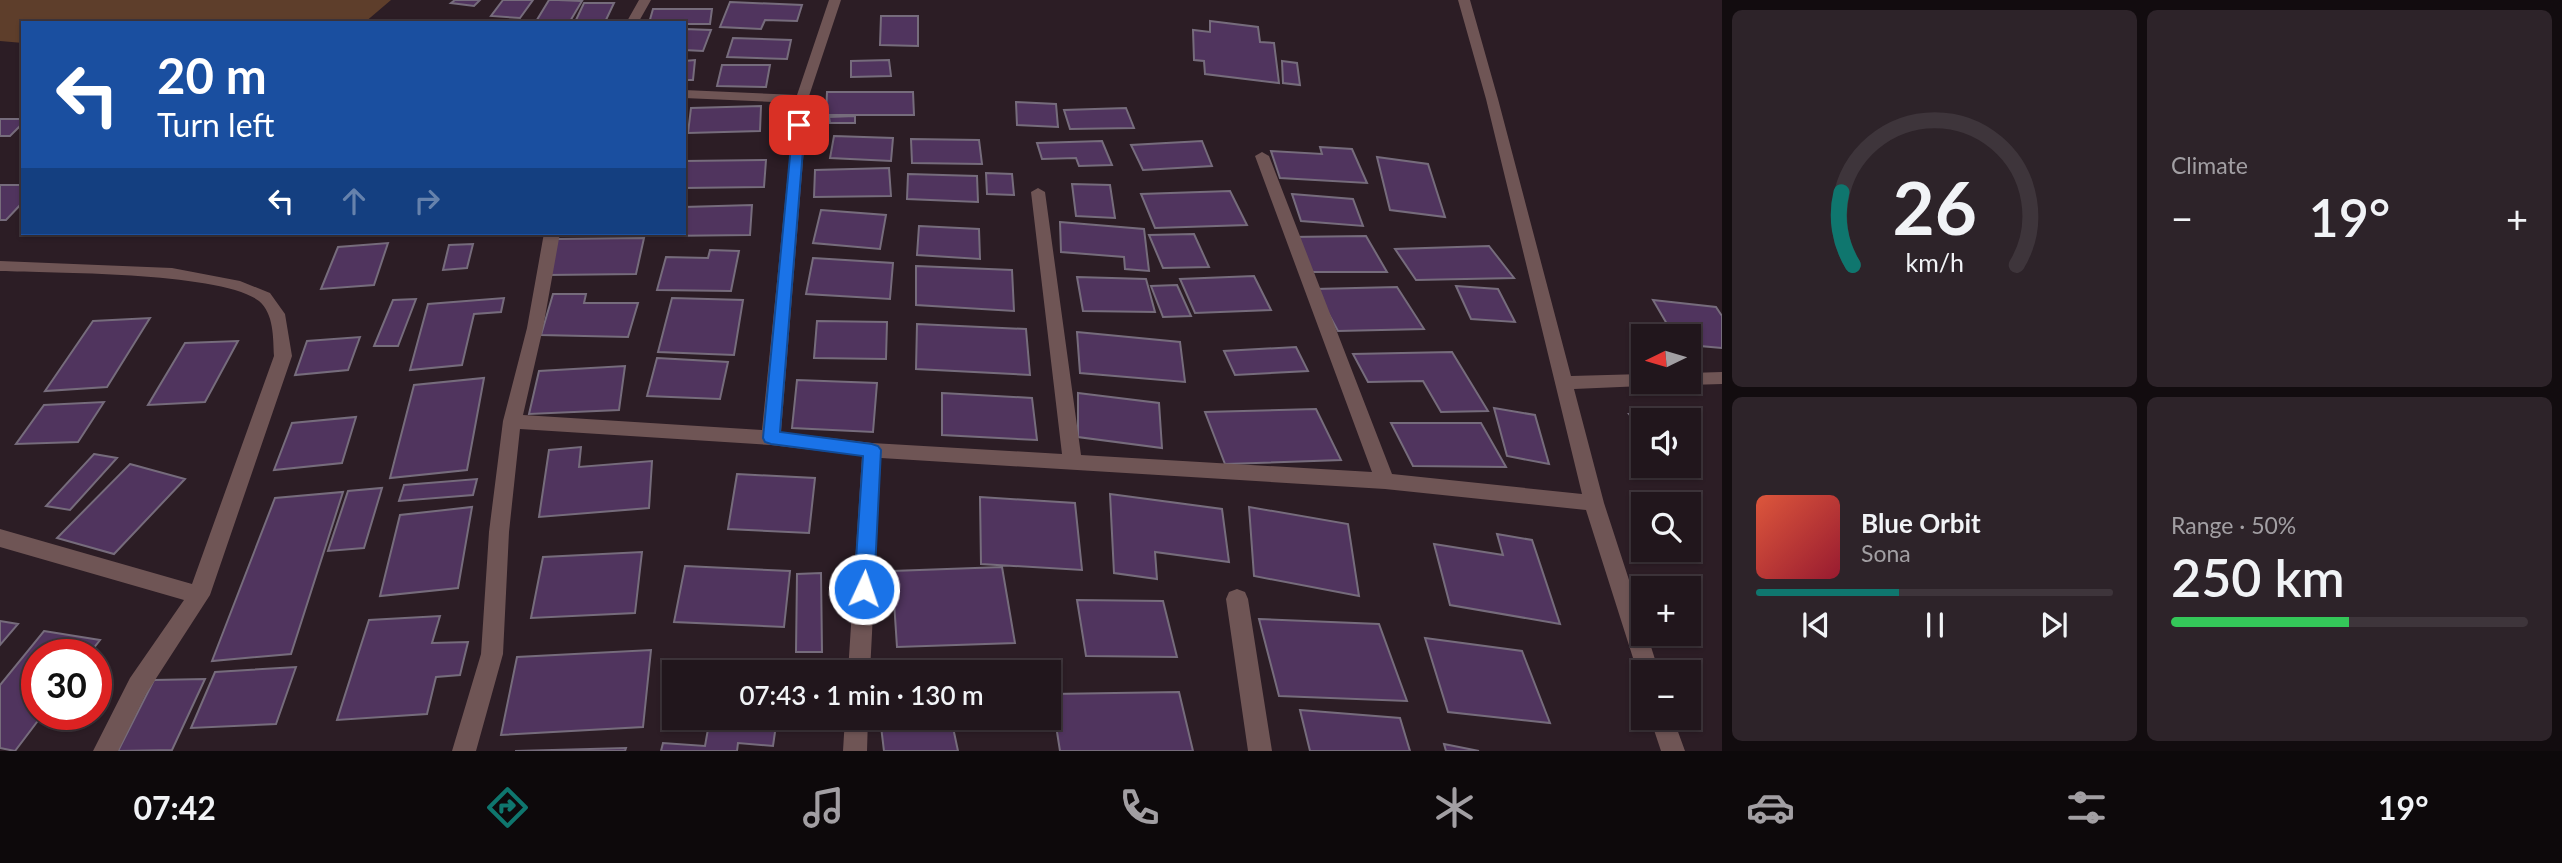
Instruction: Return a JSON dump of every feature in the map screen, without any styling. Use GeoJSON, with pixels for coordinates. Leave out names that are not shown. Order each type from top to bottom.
{"type":"FeatureCollection","features":[{"type":"Feature","properties":{"kind":"street"},"geometry":{"type":"LineString","coordinates":[[633,21],[645,0]]}},
{"type":"Feature","properties":{"kind":"street"},"geometry":{"type":"LineString","coordinates":[[771,438],[802,99],[835,0]]}},
{"type":"Feature","properties":{"kind":"street"},"geometry":{"type":"LineString","coordinates":[[1464,0],[1492,99],[1594,503],[1644,660]]}},
{"type":"Feature","properties":{"kind":"street"},"geometry":{"type":"LineString","coordinates":[[686,94],[802,99]]}},
{"type":"Feature","properties":{"kind":"street"},"geometry":{"type":"LineString","coordinates":[[1262,156],[1385,481]]}},
{"type":"Feature","properties":{"kind":"street"},"geometry":{"type":"LineString","coordinates":[[1038,192],[1073,463]]}},
{"type":"Feature","properties":{"kind":"street"},"geometry":{"type":"LineString","coordinates":[[464,751],[492,654],[499,532],[512,421],[535,328],[552,235]]}},
{"type":"Feature","properties":{"kind":"street"},"geometry":{"type":"LineString","coordinates":[[0,266],[172,273],[234,285],[264,297],[279,317],[282,356],[200,595],[138,687],[111,744],[105,751]]}},
{"type":"Feature","properties":{"kind":"street"},"geometry":{"type":"LineString","coordinates":[[1701,379],[1722,378]]}},
{"type":"Feature","properties":{"kind":"street"},"geometry":{"type":"LineString","coordinates":[[1564,383],[1631,380]]}},
{"type":"Feature","properties":{"kind":"street"},"geometry":{"type":"LineString","coordinates":[[512,421],[771,438],[872,450],[1385,481],[1594,503]]}},
{"type":"Feature","properties":{"kind":"street"},"geometry":{"type":"LineString","coordinates":[[860,660],[872,450]]}},
{"type":"Feature","properties":{"kind":"street"},"geometry":{"type":"LineString","coordinates":[[0,538],[200,595]]}},
{"type":"Feature","properties":{"kind":"street"},"geometry":{"type":"LineString","coordinates":[[1237,599],[1260,751]]}},
{"type":"Feature","properties":{"kind":"street"},"geometry":{"type":"LineString","coordinates":[[855,751],[856,730]]}},
{"type":"Feature","properties":{"kind":"street"},"geometry":{"type":"LineString","coordinates":[[1666,730],[1672,751]]}},
{"type":"Feature","properties":{"kind":"shaded area"},"geometry":{"type":"Polygon","coordinates":[[[0,0],[391,0],[366,21],[21,21],[21,43],[0,41],[0,0]]]}},
{"type":"Feature","properties":{"kind":"building"},"geometry":{"type":"Polygon","coordinates":[[[455,0],[480,0],[474,6],[451,3],[455,0]]]}},
{"type":"Feature","properties":{"kind":"building"},"geometry":{"type":"Polygon","coordinates":[[[503,0],[533,0],[520,18],[491,16],[503,0]]]}},
{"type":"Feature","properties":{"kind":"building"},"geometry":{"type":"Polygon","coordinates":[[[549,0],[582,1],[570,21],[536,21],[549,0]]]}},
{"type":"Feature","properties":{"kind":"building"},"geometry":{"type":"Polygon","coordinates":[[[730,2],[802,5],[797,21],[765,20],[761,29],[720,27],[730,2]]]}},
{"type":"Feature","properties":{"kind":"building"},"geometry":{"type":"Polygon","coordinates":[[[584,3],[614,3],[605,21],[575,21],[584,3]]]}},
{"type":"Feature","properties":{"kind":"building"},"geometry":{"type":"Polygon","coordinates":[[[653,9],[712,9],[710,24],[650,21],[653,9]]]}},
{"type":"Feature","properties":{"kind":"building"},"geometry":{"type":"Polygon","coordinates":[[[881,16],[918,16],[918,46],[880,45],[881,16]]]}},
{"type":"Feature","properties":{"kind":"building"},"geometry":{"type":"Polygon","coordinates":[[[1210,21],[1258,27],[1260,42],[1274,43],[1279,83],[1205,74],[1204,61],[1194,60],[1193,30],[1210,32],[1210,21]]]}},
{"type":"Feature","properties":{"kind":"building"},"geometry":{"type":"Polygon","coordinates":[[[686,29],[711,30],[703,51],[686,50],[686,29]]]}},
{"type":"Feature","properties":{"kind":"building"},"geometry":{"type":"Polygon","coordinates":[[[733,38],[791,40],[787,59],[727,57],[733,38]]]}},
{"type":"Feature","properties":{"kind":"building"},"geometry":{"type":"Polygon","coordinates":[[[695,60],[693,80],[686,80],[686,61],[695,60]]]}},
{"type":"Feature","properties":{"kind":"building"},"geometry":{"type":"Polygon","coordinates":[[[889,60],[891,76],[851,77],[851,61],[889,60]]]}},
{"type":"Feature","properties":{"kind":"building"},"geometry":{"type":"Polygon","coordinates":[[[1282,61],[1297,63],[1300,85],[1283,83],[1282,61]]]}},
{"type":"Feature","properties":{"kind":"building"},"geometry":{"type":"Polygon","coordinates":[[[722,65],[770,65],[766,87],[717,86],[722,65]]]}},
{"type":"Feature","properties":{"kind":"building"},"geometry":{"type":"Polygon","coordinates":[[[827,92],[913,92],[914,115],[826,115],[827,92]]]}},
{"type":"Feature","properties":{"kind":"building"},"geometry":{"type":"Polygon","coordinates":[[[1016,102],[1056,104],[1058,127],[1017,125],[1016,102]]]}},
{"type":"Feature","properties":{"kind":"building"},"geometry":{"type":"Polygon","coordinates":[[[761,106],[760,131],[688,133],[691,108],[761,106]]]}},
{"type":"Feature","properties":{"kind":"building"},"geometry":{"type":"Polygon","coordinates":[[[1126,108],[1134,128],[1070,129],[1064,110],[1126,108]]]}},
{"type":"Feature","properties":{"kind":"building"},"geometry":{"type":"Polygon","coordinates":[[[855,116],[855,123],[830,123],[829,117],[855,116]]]}},
{"type":"Feature","properties":{"kind":"building"},"geometry":{"type":"Polygon","coordinates":[[[0,119],[21,119],[21,125],[10,136],[0,136],[0,119]]]}},
{"type":"Feature","properties":{"kind":"building"},"geometry":{"type":"Polygon","coordinates":[[[794,123],[813,123],[813,147],[794,148],[794,123]]]}},
{"type":"Feature","properties":{"kind":"building"},"geometry":{"type":"Polygon","coordinates":[[[834,136],[893,138],[891,161],[830,158],[834,136]]]}},
{"type":"Feature","properties":{"kind":"building"},"geometry":{"type":"Polygon","coordinates":[[[911,139],[979,140],[982,164],[912,163],[911,139]]]}},
{"type":"Feature","properties":{"kind":"building"},"geometry":{"type":"Polygon","coordinates":[[[1102,141],[1112,165],[1079,166],[1076,158],[1042,159],[1037,143],[1102,141]]]}},
{"type":"Feature","properties":{"kind":"building"},"geometry":{"type":"Polygon","coordinates":[[[1202,141],[1212,166],[1143,170],[1131,145],[1202,141]]]}},
{"type":"Feature","properties":{"kind":"building"},"geometry":{"type":"Polygon","coordinates":[[[1320,147],[1352,149],[1367,183],[1280,178],[1271,151],[1322,154],[1320,147]]]}},
{"type":"Feature","properties":{"kind":"building"},"geometry":{"type":"Polygon","coordinates":[[[1377,157],[1428,164],[1445,217],[1390,210],[1377,157]]]}},
{"type":"Feature","properties":{"kind":"building"},"geometry":{"type":"Polygon","coordinates":[[[766,160],[764,187],[686,188],[686,161],[766,160]]]}},
{"type":"Feature","properties":{"kind":"building"},"geometry":{"type":"Polygon","coordinates":[[[889,168],[891,196],[814,197],[815,170],[889,168]]]}},
{"type":"Feature","properties":{"kind":"building"},"geometry":{"type":"Polygon","coordinates":[[[986,173],[1012,174],[1014,195],[987,194],[986,173]]]}},
{"type":"Feature","properties":{"kind":"building"},"geometry":{"type":"Polygon","coordinates":[[[908,174],[977,176],[978,202],[907,199],[908,174]]]}},
{"type":"Feature","properties":{"kind":"building"},"geometry":{"type":"Polygon","coordinates":[[[1072,184],[1110,185],[1115,218],[1076,216],[1072,184]]]}},
{"type":"Feature","properties":{"kind":"building"},"geometry":{"type":"Polygon","coordinates":[[[0,185],[21,185],[21,204],[6,220],[0,220],[0,185]]]}},
{"type":"Feature","properties":{"kind":"building"},"geometry":{"type":"Polygon","coordinates":[[[1230,191],[1247,225],[1155,228],[1141,194],[1230,191]]]}},
{"type":"Feature","properties":{"kind":"building"},"geometry":{"type":"Polygon","coordinates":[[[1292,194],[1353,199],[1363,226],[1301,221],[1292,194]]]}},
{"type":"Feature","properties":{"kind":"building"},"geometry":{"type":"Polygon","coordinates":[[[752,205],[750,235],[660,236],[686,235],[686,207],[752,205]]]}},
{"type":"Feature","properties":{"kind":"building"},"geometry":{"type":"Polygon","coordinates":[[[821,210],[886,215],[880,249],[813,243],[821,210]]]}},
{"type":"Feature","properties":{"kind":"building"},"geometry":{"type":"Polygon","coordinates":[[[1060,222],[1144,229],[1149,271],[1125,269],[1124,257],[1061,252],[1060,222]]]}},
{"type":"Feature","properties":{"kind":"building"},"geometry":{"type":"Polygon","coordinates":[[[919,226],[979,229],[980,259],[917,255],[919,226]]]}},
{"type":"Feature","properties":{"kind":"building"},"geometry":{"type":"Polygon","coordinates":[[[1194,234],[1209,267],[1163,268],[1149,235],[1194,234]]]}},
{"type":"Feature","properties":{"kind":"building"},"geometry":{"type":"Polygon","coordinates":[[[1366,236],[1387,272],[1308,272],[1290,237],[1366,236]]]}},
{"type":"Feature","properties":{"kind":"building"},"geometry":{"type":"Polygon","coordinates":[[[644,238],[636,274],[547,275],[556,239],[644,238]]]}},
{"type":"Feature","properties":{"kind":"building"},"geometry":{"type":"Polygon","coordinates":[[[388,243],[374,285],[321,289],[338,247],[388,243]]]}},
{"type":"Feature","properties":{"kind":"building"},"geometry":{"type":"Polygon","coordinates":[[[473,244],[467,268],[443,270],[449,245],[473,244]]]}},
{"type":"Feature","properties":{"kind":"building"},"geometry":{"type":"Polygon","coordinates":[[[1489,246],[1514,278],[1416,280],[1395,249],[1489,246]]]}},
{"type":"Feature","properties":{"kind":"building"},"geometry":{"type":"Polygon","coordinates":[[[710,250],[739,251],[731,291],[657,290],[666,257],[708,258],[710,250]]]}},
{"type":"Feature","properties":{"kind":"building"},"geometry":{"type":"Polygon","coordinates":[[[813,258],[893,263],[890,299],[806,294],[813,258]]]}},
{"type":"Feature","properties":{"kind":"building"},"geometry":{"type":"Polygon","coordinates":[[[916,266],[1012,270],[1014,311],[916,305],[916,266]]]}},
{"type":"Feature","properties":{"kind":"building"},"geometry":{"type":"Polygon","coordinates":[[[1254,276],[1271,310],[1195,313],[1180,279],[1254,276]]]}},
{"type":"Feature","properties":{"kind":"building"},"geometry":{"type":"Polygon","coordinates":[[[1077,277],[1146,279],[1155,312],[1083,311],[1077,277]]]}},
{"type":"Feature","properties":{"kind":"building"},"geometry":{"type":"Polygon","coordinates":[[[1177,285],[1191,316],[1163,317],[1151,286],[1177,285]]]}},
{"type":"Feature","properties":{"kind":"building"},"geometry":{"type":"Polygon","coordinates":[[[1456,286],[1498,289],[1515,322],[1471,319],[1456,286]]]}},
{"type":"Feature","properties":{"kind":"building"},"geometry":{"type":"Polygon","coordinates":[[[1397,287],[1424,329],[1338,331],[1315,289],[1397,287]]]}},
{"type":"Feature","properties":{"kind":"building"},"geometry":{"type":"Polygon","coordinates":[[[553,294],[586,294],[584,303],[638,303],[628,337],[541,335],[553,294]]]}},
{"type":"Feature","properties":{"kind":"building"},"geometry":{"type":"Polygon","coordinates":[[[504,298],[501,312],[474,314],[462,365],[410,370],[428,304],[504,298]]]}},
{"type":"Feature","properties":{"kind":"building"},"geometry":{"type":"Polygon","coordinates":[[[672,298],[743,300],[734,355],[658,352],[672,298]]]}},
{"type":"Feature","properties":{"kind":"building"},"geometry":{"type":"Polygon","coordinates":[[[416,299],[398,346],[374,346],[393,300],[416,299]]]}},
{"type":"Feature","properties":{"kind":"building"},"geometry":{"type":"Polygon","coordinates":[[[1653,300],[1716,307],[1722,316],[1722,348],[1701,346],[1701,324],[1667,324],[1653,300]]]}},
{"type":"Feature","properties":{"kind":"building"},"geometry":{"type":"Polygon","coordinates":[[[150,318],[107,387],[45,391],[93,321],[150,318]]]}},
{"type":"Feature","properties":{"kind":"building"},"geometry":{"type":"Polygon","coordinates":[[[817,321],[887,322],[886,359],[814,358],[817,321]]]}},
{"type":"Feature","properties":{"kind":"building"},"geometry":{"type":"Polygon","coordinates":[[[917,324],[1026,329],[1030,375],[916,369],[917,324]]]}},
{"type":"Feature","properties":{"kind":"building"},"geometry":{"type":"Polygon","coordinates":[[[1077,332],[1180,342],[1185,382],[1080,373],[1077,332]]]}},
{"type":"Feature","properties":{"kind":"building"},"geometry":{"type":"Polygon","coordinates":[[[360,337],[348,370],[295,375],[307,341],[360,337]]]}},
{"type":"Feature","properties":{"kind":"building"},"geometry":{"type":"Polygon","coordinates":[[[238,341],[205,402],[148,405],[185,343],[238,341]]]}},
{"type":"Feature","properties":{"kind":"building"},"geometry":{"type":"Polygon","coordinates":[[[1296,347],[1308,371],[1235,375],[1224,351],[1296,347]]]}},
{"type":"Feature","properties":{"kind":"building"},"geometry":{"type":"Polygon","coordinates":[[[1452,352],[1488,411],[1441,412],[1423,381],[1368,382],[1353,354],[1452,352]]]}},
{"type":"Feature","properties":{"kind":"building"},"geometry":{"type":"Polygon","coordinates":[[[657,358],[728,362],[720,399],[647,396],[657,358]]]}},
{"type":"Feature","properties":{"kind":"building"},"geometry":{"type":"Polygon","coordinates":[[[625,366],[619,410],[529,414],[539,371],[625,366]]]}},
{"type":"Feature","properties":{"kind":"building"},"geometry":{"type":"Polygon","coordinates":[[[484,378],[467,470],[390,478],[414,385],[484,378]]]}},
{"type":"Feature","properties":{"kind":"building"},"geometry":{"type":"Polygon","coordinates":[[[797,380],[877,383],[873,432],[792,428],[797,380]]]}},
{"type":"Feature","properties":{"kind":"building"},"geometry":{"type":"Polygon","coordinates":[[[942,393],[1032,398],[1037,440],[942,435],[942,393]]]}},
{"type":"Feature","properties":{"kind":"building"},"geometry":{"type":"Polygon","coordinates":[[[1078,393],[1159,403],[1162,448],[1078,437],[1078,393]]]}},
{"type":"Feature","properties":{"kind":"building"},"geometry":{"type":"Polygon","coordinates":[[[104,402],[78,442],[16,444],[44,405],[104,402]]]}},
{"type":"Feature","properties":{"kind":"building"},"geometry":{"type":"Polygon","coordinates":[[[1494,408],[1535,415],[1549,464],[1507,456],[1494,408]]]}},
{"type":"Feature","properties":{"kind":"building"},"geometry":{"type":"Polygon","coordinates":[[[1316,409],[1341,460],[1225,464],[1205,412],[1316,409]]]}},
{"type":"Feature","properties":{"kind":"building"},"geometry":{"type":"Polygon","coordinates":[[[356,417],[342,463],[274,470],[292,423],[356,417]]]}},
{"type":"Feature","properties":{"kind":"building"},"geometry":{"type":"Polygon","coordinates":[[[1391,423],[1481,423],[1506,467],[1413,466],[1391,423]]]}},
{"type":"Feature","properties":{"kind":"building"},"geometry":{"type":"Polygon","coordinates":[[[581,447],[579,467],[652,461],[649,508],[539,517],[549,450],[581,447]]]}},
{"type":"Feature","properties":{"kind":"building"},"geometry":{"type":"Polygon","coordinates":[[[94,454],[117,458],[70,510],[46,506],[94,454]]]}},
{"type":"Feature","properties":{"kind":"building"},"geometry":{"type":"Polygon","coordinates":[[[130,464],[185,479],[114,554],[57,538],[130,464]]]}},
{"type":"Feature","properties":{"kind":"building"},"geometry":{"type":"Polygon","coordinates":[[[737,474],[815,478],[809,533],[728,529],[737,474]]]}},
{"type":"Feature","properties":{"kind":"building"},"geometry":{"type":"Polygon","coordinates":[[[477,479],[473,495],[399,501],[404,485],[477,479]]]}},
{"type":"Feature","properties":{"kind":"building"},"geometry":{"type":"Polygon","coordinates":[[[382,488],[364,548],[328,551],[348,491],[382,488]]]}},
{"type":"Feature","properties":{"kind":"building"},"geometry":{"type":"Polygon","coordinates":[[[343,492],[291,654],[212,661],[275,498],[343,492]]]}},
{"type":"Feature","properties":{"kind":"building"},"geometry":{"type":"Polygon","coordinates":[[[1110,494],[1222,509],[1229,562],[1155,552],[1157,579],[1114,573],[1110,494]]]}},
{"type":"Feature","properties":{"kind":"building"},"geometry":{"type":"Polygon","coordinates":[[[980,497],[1075,503],[1082,570],[981,564],[980,497]]]}},
{"type":"Feature","properties":{"kind":"building"},"geometry":{"type":"Polygon","coordinates":[[[472,507],[458,588],[380,596],[400,515],[472,507]]]}},
{"type":"Feature","properties":{"kind":"building"},"geometry":{"type":"Polygon","coordinates":[[[1249,507],[1348,524],[1359,596],[1254,576],[1249,507]]]}},
{"type":"Feature","properties":{"kind":"building"},"geometry":{"type":"Polygon","coordinates":[[[1497,534],[1532,540],[1560,624],[1450,605],[1434,544],[1503,555],[1497,534]]]}},
{"type":"Feature","properties":{"kind":"building"},"geometry":{"type":"Polygon","coordinates":[[[642,552],[635,613],[531,618],[543,557],[642,552]]]}},
{"type":"Feature","properties":{"kind":"building"},"geometry":{"type":"Polygon","coordinates":[[[685,566],[790,571],[784,627],[674,622],[685,566]]]}},
{"type":"Feature","properties":{"kind":"building"},"geometry":{"type":"Polygon","coordinates":[[[1002,567],[1015,643],[897,647],[892,571],[1002,567]]]}},
{"type":"Feature","properties":{"kind":"building"},"geometry":{"type":"Polygon","coordinates":[[[821,573],[822,652],[796,652],[797,574],[821,573]]]}},
{"type":"Feature","properties":{"kind":"building"},"geometry":{"type":"Polygon","coordinates":[[[1077,600],[1163,601],[1177,657],[1086,656],[1077,600]]]}},
{"type":"Feature","properties":{"kind":"building"},"geometry":{"type":"Polygon","coordinates":[[[440,616],[432,643],[468,642],[460,675],[436,677],[427,714],[337,720],[369,620],[440,616]]]}},
{"type":"Feature","properties":{"kind":"building"},"geometry":{"type":"Polygon","coordinates":[[[1259,619],[1379,624],[1407,701],[1279,696],[1259,619]]]}},
{"type":"Feature","properties":{"kind":"building"},"geometry":{"type":"Polygon","coordinates":[[[0,621],[18,624],[0,645],[0,621]]]}},
{"type":"Feature","properties":{"kind":"building"},"geometry":{"type":"Polygon","coordinates":[[[44,631],[94,639],[37,639],[44,631]]]}},
{"type":"Feature","properties":{"kind":"building"},"geometry":{"type":"Polygon","coordinates":[[[1425,638],[1522,651],[1550,723],[1448,712],[1425,638]]]}},
{"type":"Feature","properties":{"kind":"building"},"geometry":{"type":"Polygon","coordinates":[[[651,650],[643,727],[501,735],[517,657],[651,650]]]}},
{"type":"Feature","properties":{"kind":"building"},"geometry":{"type":"Polygon","coordinates":[[[21,659],[21,730],[31,730],[15,751],[0,748],[0,685],[21,659]]]}},
{"type":"Feature","properties":{"kind":"building"},"geometry":{"type":"Polygon","coordinates":[[[296,667],[276,724],[191,728],[215,672],[296,667]]]}},
{"type":"Feature","properties":{"kind":"building"},"geometry":{"type":"Polygon","coordinates":[[[205,679],[172,750],[118,751],[154,680],[205,679]]]}},
{"type":"Feature","properties":{"kind":"building"},"geometry":{"type":"Polygon","coordinates":[[[1179,692],[1193,751],[1060,751],[1057,730],[1061,730],[1061,694],[1179,692]]]}},
{"type":"Feature","properties":{"kind":"building"},"geometry":{"type":"Polygon","coordinates":[[[1300,710],[1400,718],[1410,751],[1310,751],[1300,710]]]}},
{"type":"Feature","properties":{"kind":"building"},"geometry":{"type":"Polygon","coordinates":[[[708,730],[775,730],[773,746],[738,743],[737,751],[661,751],[663,743],[705,746],[708,730]]]}},
{"type":"Feature","properties":{"kind":"building"},"geometry":{"type":"Polygon","coordinates":[[[881,730],[954,730],[958,751],[884,751],[881,730]]]}},
{"type":"Feature","properties":{"kind":"building"},"geometry":{"type":"Polygon","coordinates":[[[1444,744],[1479,751],[1446,751],[1444,744]]]}},
{"type":"Feature","properties":{"kind":"building"},"geometry":{"type":"Polygon","coordinates":[[[626,748],[625,751],[515,751],[626,748]]]}},
{"type":"Feature","properties":{"kind":"route"},"geometry":{"type":"LineString","coordinates":[[799,125],[771,438],[872,450],[864,589]]}}]}
